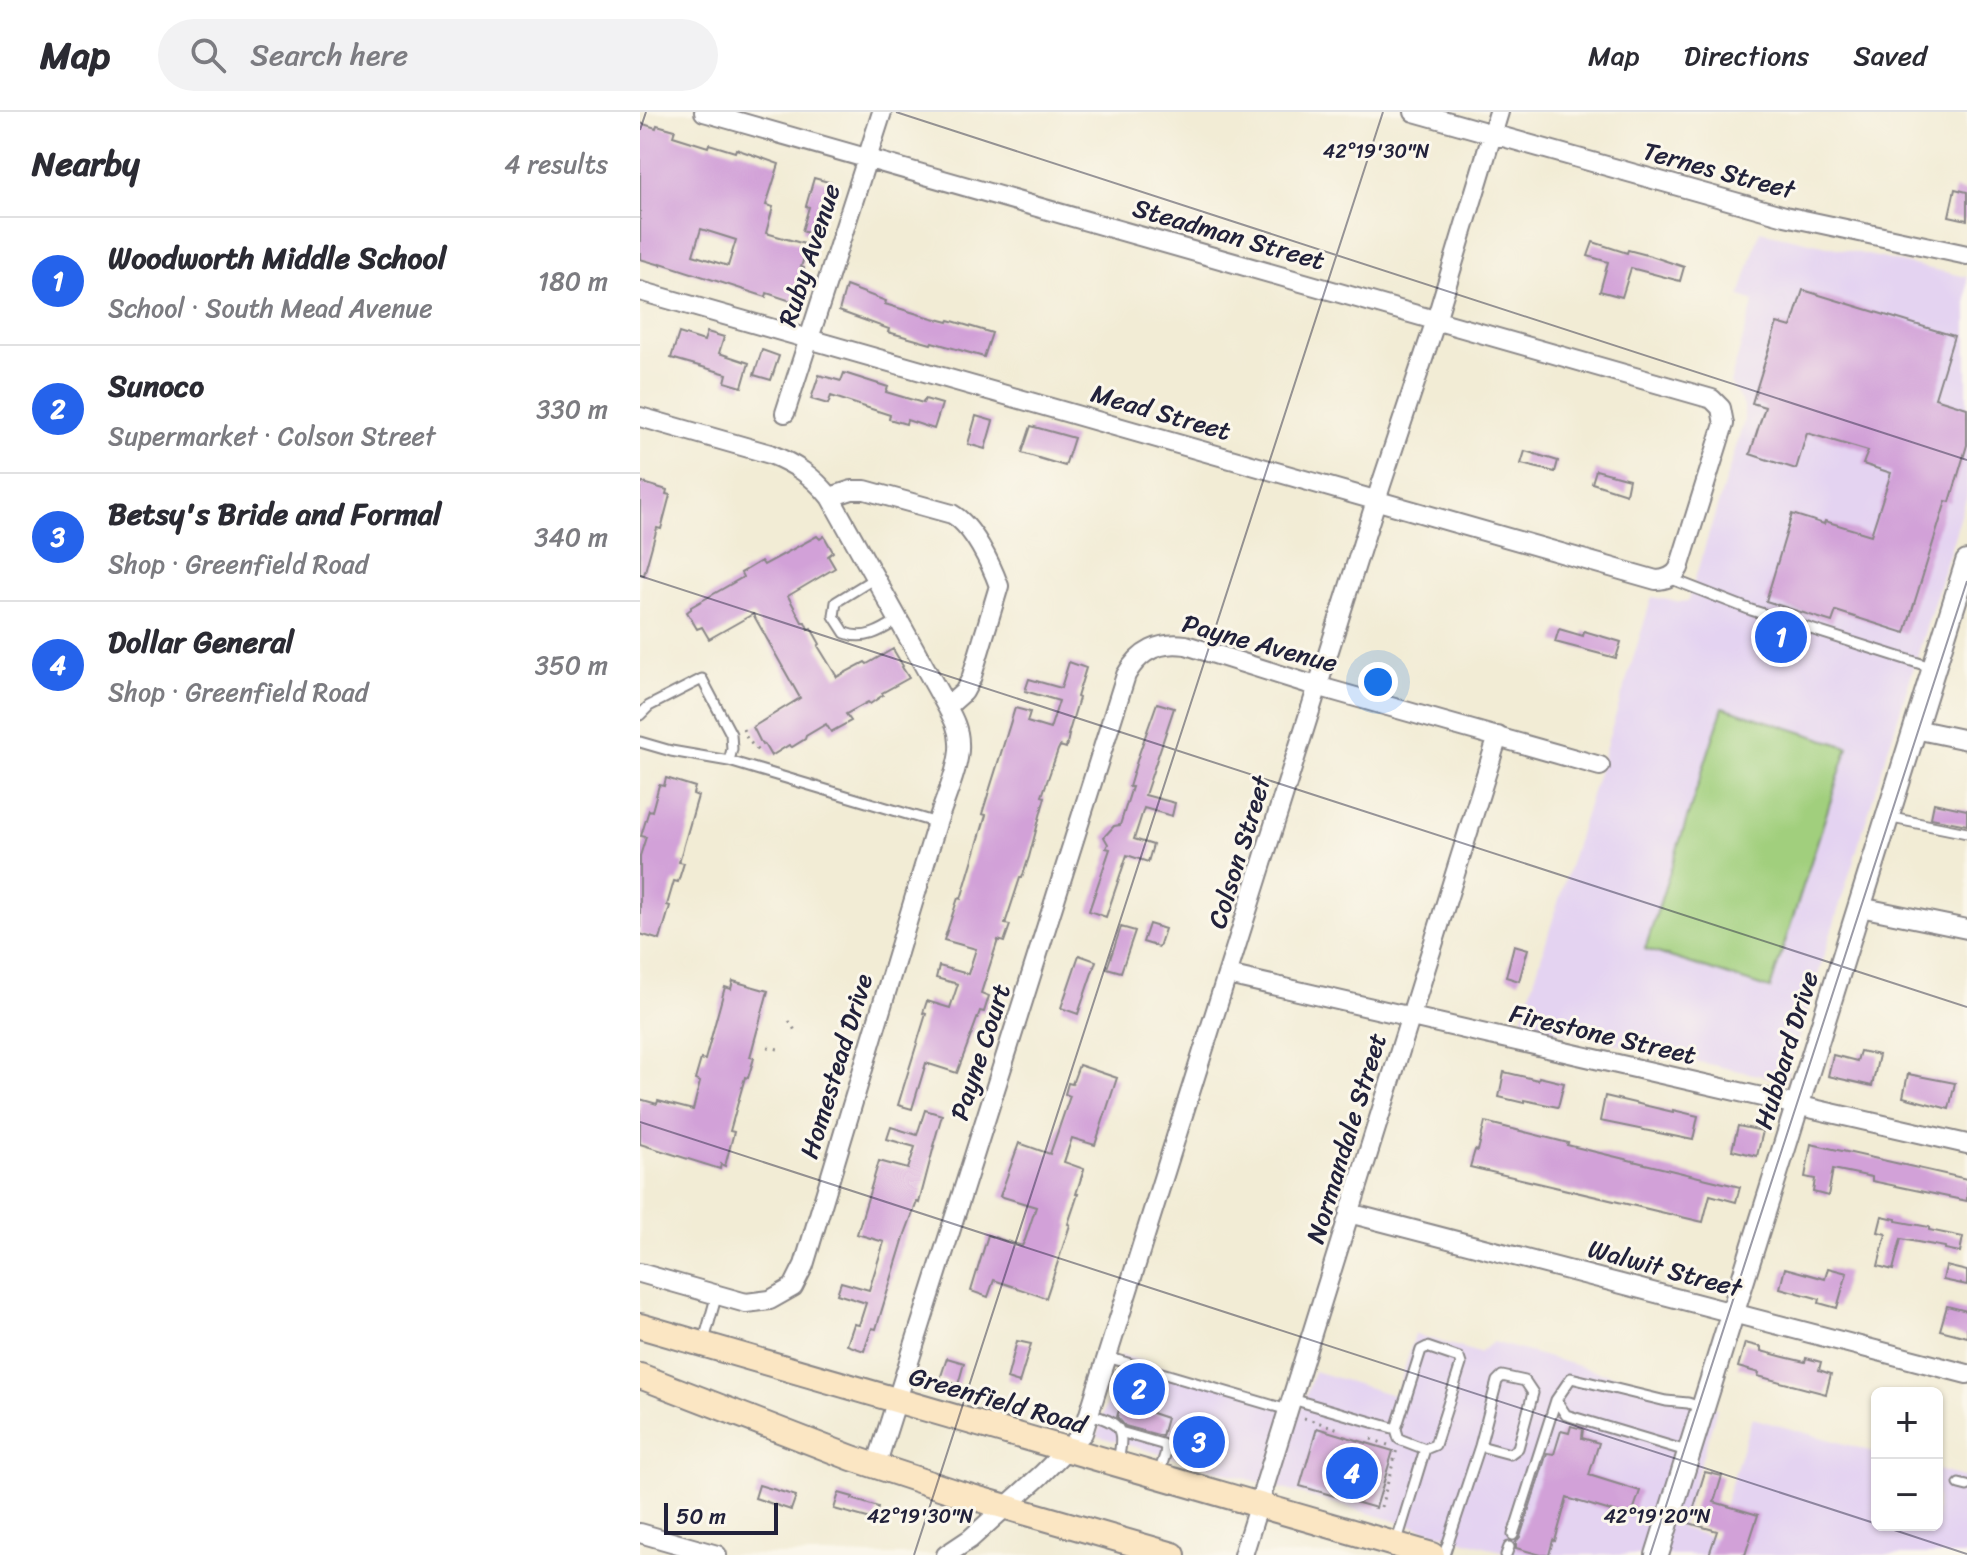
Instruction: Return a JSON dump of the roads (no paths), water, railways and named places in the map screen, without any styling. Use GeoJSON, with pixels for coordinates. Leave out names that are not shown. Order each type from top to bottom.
{"type":"FeatureCollection","features":[{"type":"Feature","properties":{"kind":"main road","name":"Greenfield Road"},"geometry":{"type":"LineString","coordinates":[[640,1326],[1432,1555]]}},
{"type":"Feature","properties":{"kind":"main road"},"geometry":{"type":"LineString","coordinates":[[640,1376],[876,1466],[1173,1555]]}},
{"type":"Feature","properties":{"kind":"street","name":"Steadman Street"},"geometry":{"type":"LineString","coordinates":[[704,112],[1706,397],[1721,408],[1724,424],[1679,568],[1669,578]]}},
{"type":"Feature","properties":{"kind":"street","name":"Ruby Avenue"},"geometry":{"type":"LineString","coordinates":[[785,413],[882,112]]}},
{"type":"Feature","properties":{"kind":"street","name":"Ternes Street"},"geometry":{"type":"LineString","coordinates":[[1414,112],[1785,216],[1967,255]]}},
{"type":"Feature","properties":{"kind":"street","name":"Colson Street"},"geometry":{"type":"LineString","coordinates":[[946,1555],[970,1539],[1083,1433],[1499,112]]}},
{"type":"Feature","properties":{"kind":"street","name":"Mead Street"},"geometry":{"type":"LineString","coordinates":[[640,291],[1656,580],[1669,578]]}},
{"type":"Feature","properties":{"kind":"street","name":"Homestead Drive"},"geometry":{"type":"LineString","coordinates":[[640,417],[770,454],[791,462],[819,484],[830,497],[947,707],[958,732],[960,746],[804,1265],[793,1287],[770,1300],[746,1303],[640,1273]]}},
{"type":"Feature","properties":{"kind":"street"},"geometry":{"type":"LineString","coordinates":[[830,497],[852,490],[865,490],[952,514],[968,527],[995,575],[999,586],[971,679],[964,692],[947,707]]}},
{"type":"Feature","properties":{"kind":"street","name":"Hubbard Drive"},"geometry":{"type":"LineString","coordinates":[[1657,1555],[1967,562]]}},
{"type":"Feature","properties":{"kind":"street","name":"Payne Avenue"},"geometry":{"type":"LineString","coordinates":[[1139,657],[1156,647],[1177,644],[1600,766]]}},
{"type":"Feature","properties":{"kind":"street","name":"Payne Court"},"geometry":{"type":"LineString","coordinates":[[876,1466],[1126,675],[1139,657]]}},
{"type":"Feature","properties":{"kind":"street"},"geometry":{"type":"LineString","coordinates":[[1915,729],[1967,740]]}},
{"type":"Feature","properties":{"kind":"street","name":"Normandale Street"},"geometry":{"type":"LineString","coordinates":[[1243,1555],[1294,1409],[1349,1213],[1498,736]]}},
{"type":"Feature","properties":{"kind":"street"},"geometry":{"type":"LineString","coordinates":[[1860,907],[1967,929]]}},
{"type":"Feature","properties":{"kind":"street","name":"Firestone Street"},"geometry":{"type":"LineString","coordinates":[[1228,975],[1967,1144]]}},
{"type":"Feature","properties":{"kind":"street","name":"Walwit Street"},"geometry":{"type":"LineString","coordinates":[[1349,1213],[1967,1374]]}},
{"type":"Feature","properties":{"kind":"street"},"geometry":{"type":"LineString","coordinates":[[640,1533],[717,1555]]}},
{"type":"Feature","properties":{"kind":"lane"},"geometry":{"type":"LineString","coordinates":[[875,578],[836,602],[834,616],[845,633],[861,638],[898,620]]}},
{"type":"Feature","properties":{"kind":"lane"},"geometry":{"type":"LineString","coordinates":[[1669,578],[1751,610],[1934,668]]}},
{"type":"Feature","properties":{"kind":"lane"},"geometry":{"type":"LineString","coordinates":[[640,715],[649,706],[702,679],[731,734],[729,761]]}},
{"type":"Feature","properties":{"kind":"lane"},"geometry":{"type":"LineString","coordinates":[[640,742],[729,761],[937,823]]}},
{"type":"Feature","properties":{"kind":"lane"},"geometry":{"type":"LineString","coordinates":[[1887,817],[1967,833]]}},
{"type":"Feature","properties":{"kind":"lane"},"geometry":{"type":"LineString","coordinates":[[703,1344],[717,1294]]}},
{"type":"Feature","properties":{"kind":"lane"},"geometry":{"type":"LineString","coordinates":[[1427,1347],[1459,1358],[1461,1364],[1435,1445],[1425,1449],[1399,1439],[1396,1429],[1421,1350],[1427,1347]]}},
{"type":"Feature","properties":{"kind":"lane"},"geometry":{"type":"LineString","coordinates":[[1107,1357],[1294,1409],[1396,1429]]}},
{"type":"Feature","properties":{"kind":"lane"},"geometry":{"type":"LineString","coordinates":[[1444,1555],[1480,1446],[1497,1381],[1502,1376],[1508,1376],[1525,1381],[1533,1393],[1518,1448],[1510,1454],[1480,1446]]}},
{"type":"Feature","properties":{"kind":"lane"},"geometry":{"type":"LineString","coordinates":[[1513,1535],[1556,1400],[1571,1378],[1703,1408]]}},
{"type":"Feature","properties":{"kind":"lane"},"geometry":{"type":"LineString","coordinates":[[1556,1400],[1566,1415],[1690,1452]]}},
{"type":"Feature","properties":{"kind":"lane"},"geometry":{"type":"LineString","coordinates":[[1089,1414],[1119,1428],[1122,1443],[1117,1464]]}},
{"type":"Feature","properties":{"kind":"lane"},"geometry":{"type":"LineString","coordinates":[[1120,1432],[1166,1447],[1158,1476]]}},
{"type":"Feature","properties":{"kind":"lane"},"geometry":{"type":"LineString","coordinates":[[1396,1544],[1425,1449]]}},
{"type":"Feature","properties":{"kind":"place","name":"Woodworth Middle School"},"geometry":{"type":"Point","coordinates":[1781,637]}},
{"type":"Feature","properties":{"kind":"place","name":"Sunoco"},"geometry":{"type":"Point","coordinates":[1139,1389]}},
{"type":"Feature","properties":{"kind":"place","name":"Betsy's Bride and Formal"},"geometry":{"type":"Point","coordinates":[1199,1442]}},
{"type":"Feature","properties":{"kind":"place","name":"Dollar General"},"geometry":{"type":"Point","coordinates":[1352,1473]}}]}
